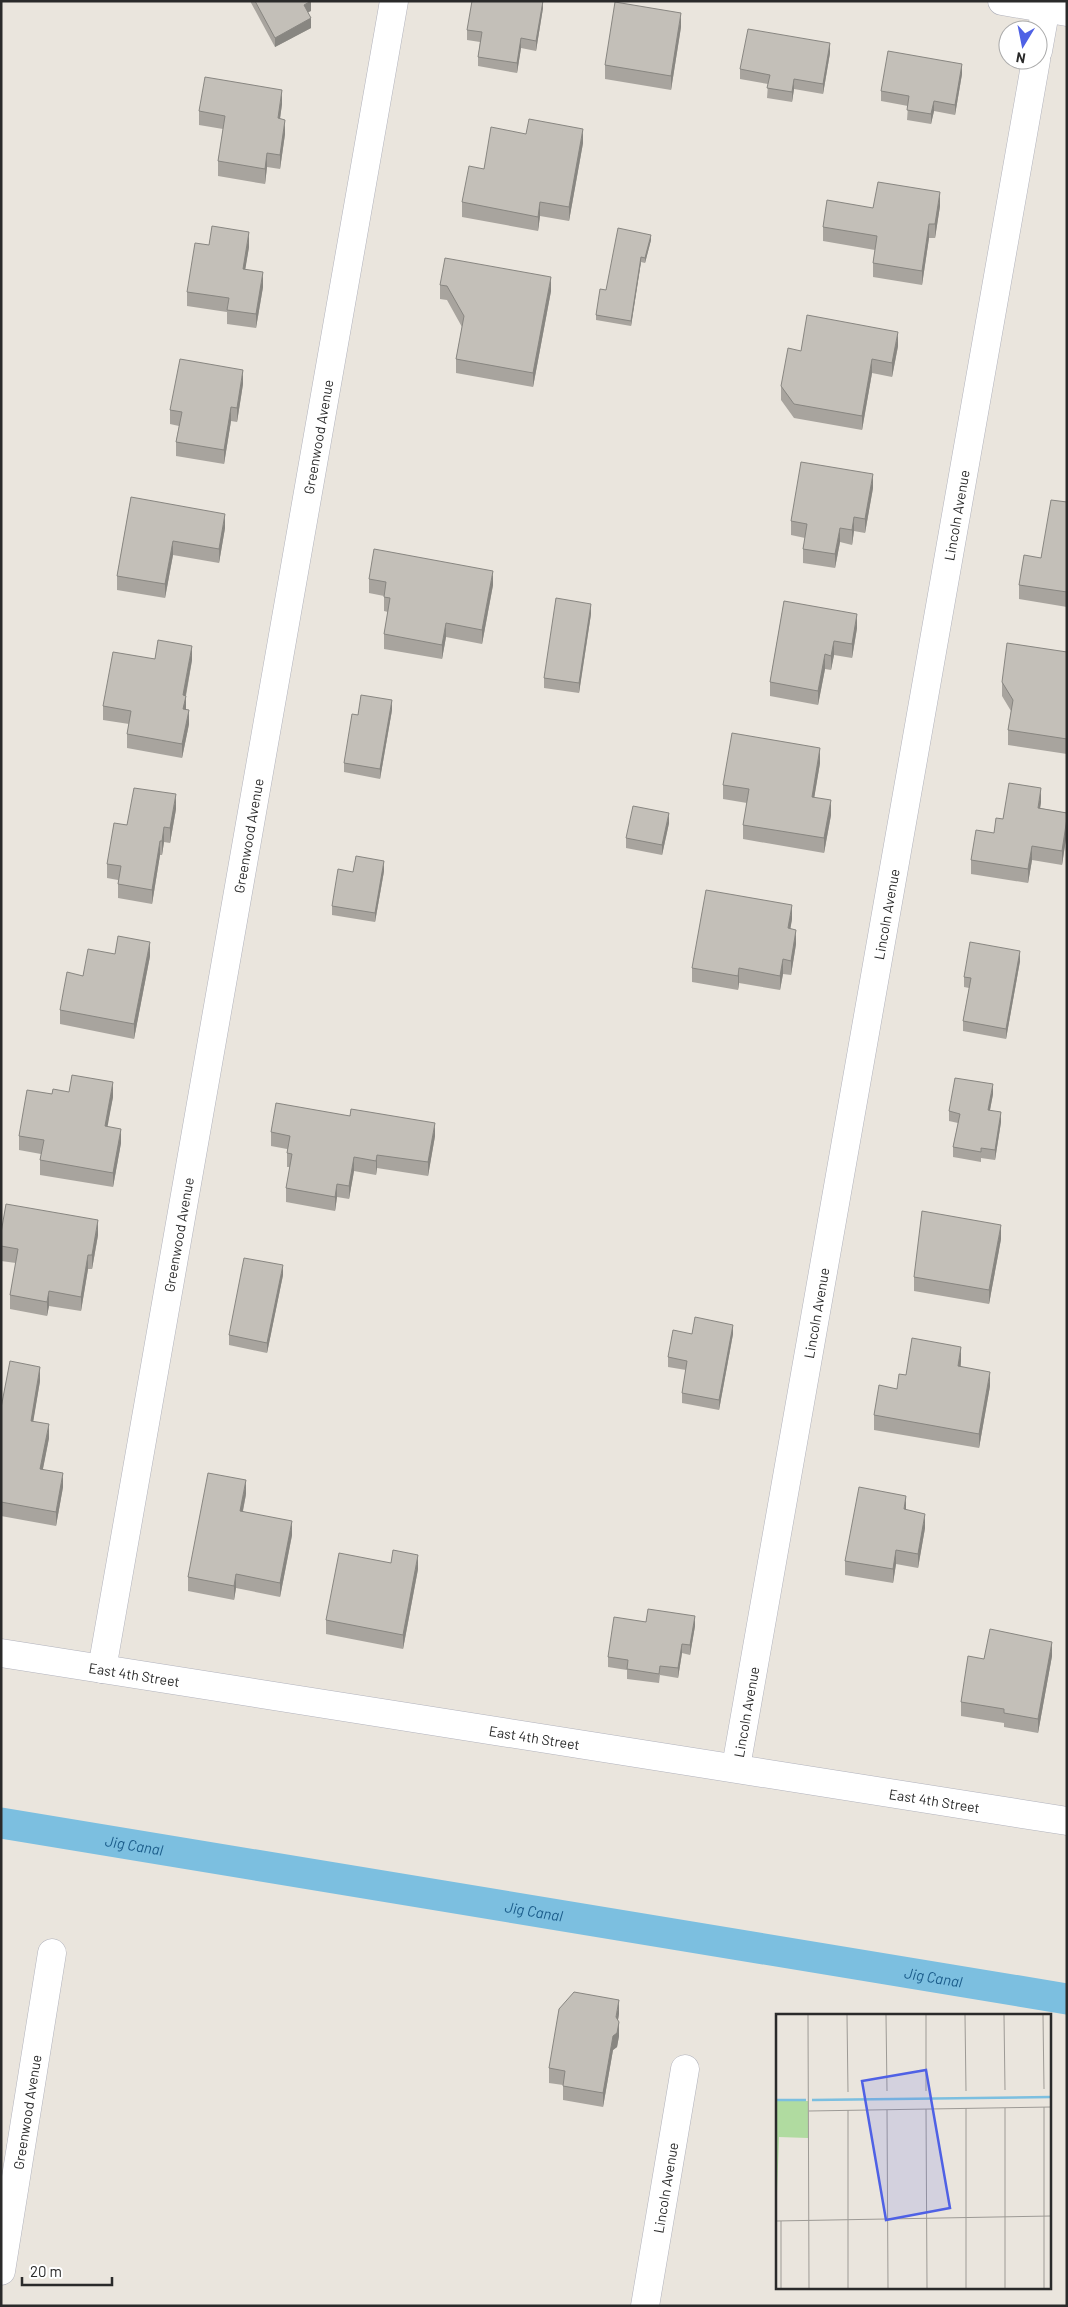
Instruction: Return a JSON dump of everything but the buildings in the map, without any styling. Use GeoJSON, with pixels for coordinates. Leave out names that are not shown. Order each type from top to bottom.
{"type":"FeatureCollection","features":[{"type":"Feature","properties":{"kind":"street","name":"Greenwood Avenue"},"geometry":{"type":"LineString","coordinates":[[102,1669],[394,1]]}},
{"type":"Feature","properties":{"kind":"street"},"geometry":{"type":"LineString","coordinates":[[1002,1],[1053,7],[1048,22]]}},
{"type":"Feature","properties":{"kind":"street","name":"Lincoln Avenue"},"geometry":{"type":"LineString","coordinates":[[736,1767],[1034,70]]}},
{"type":"Feature","properties":{"kind":"street","name":"East 4th Street"},"geometry":{"type":"LineString","coordinates":[[1,1653],[736,1767],[1067,1821]]}},
{"type":"Feature","properties":{"kind":"street","name":"Greenwood Avenue"},"geometry":{"type":"LineString","coordinates":[[1,2270],[52,1952]]}},
{"type":"Feature","properties":{"kind":"street","name":"Lincoln Avenue"},"geometry":{"type":"LineString","coordinates":[[645,2306],[685,2069]]}},
{"type":"Feature","properties":{"kind":"waterway","name":"Jig Canal"},"geometry":{"type":"LineString","coordinates":[[1,1823],[1067,1999]]}}]}
